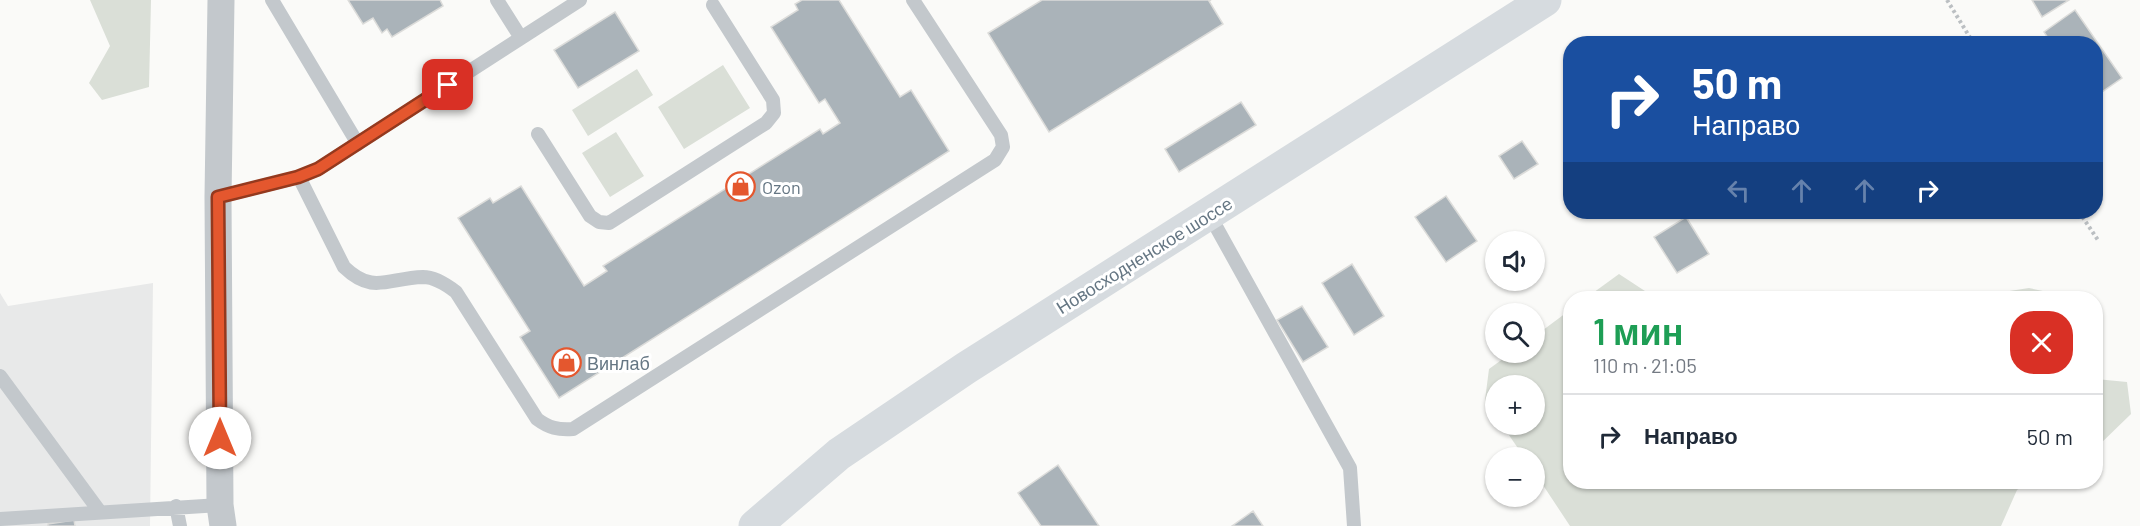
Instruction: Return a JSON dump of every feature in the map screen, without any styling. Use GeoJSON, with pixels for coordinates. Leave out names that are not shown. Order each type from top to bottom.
{"type":"FeatureCollection","features":[{"type":"Feature","properties":{"kind":"main road","name":"Новосходненское шоссе"},"geometry":{"type":"LineString","coordinates":[[755,526],[839,454],[966,368],[1545,0]]}},
{"type":"Feature","properties":{"kind":"street"},"geometry":{"type":"LineString","coordinates":[[221,0],[218,197],[222,515]]}},
{"type":"Feature","properties":{"kind":"lane"},"geometry":{"type":"LineString","coordinates":[[272,0],[358,144]]}},
{"type":"Feature","properties":{"kind":"lane"},"geometry":{"type":"LineString","coordinates":[[497,0],[521,38]]}},
{"type":"Feature","properties":{"kind":"lane"},"geometry":{"type":"LineString","coordinates":[[218,197],[298,177],[318,169],[580,0]]}},
{"type":"Feature","properties":{"kind":"lane"},"geometry":{"type":"LineString","coordinates":[[298,177],[344,267],[356,278],[372,284],[424,277],[444,283],[456,292],[537,419],[547,427],[573,429],[995,160],[1003,147],[1001,135],[913,0]]}},
{"type":"Feature","properties":{"kind":"lane"},"geometry":{"type":"LineString","coordinates":[[538,134],[590,216],[599,222],[609,223],[766,123],[774,113],[773,100],[714,2]]}},
{"type":"Feature","properties":{"kind":"lane"},"geometry":{"type":"LineString","coordinates":[[1209,214],[1350,468],[1354,526]]}},
{"type":"Feature","properties":{"kind":"lane"},"geometry":{"type":"LineString","coordinates":[[0,376],[100,512]]}},
{"type":"Feature","properties":{"kind":"lane"},"geometry":{"type":"LineString","coordinates":[[0,519],[176,506],[222,515]]}},
{"type":"Feature","properties":{"kind":"lane"},"geometry":{"type":"LineString","coordinates":[[176,506],[180,526]]}},
{"type":"Feature","properties":{"kind":"path"},"geometry":{"type":"LineString","coordinates":[[1947,0],[1969,36]]}},
{"type":"Feature","properties":{"kind":"path"},"geometry":{"type":"LineString","coordinates":[[2084,219],[2098,240]]}},
{"type":"Feature","properties":{"kind":"shaded area"},"geometry":{"type":"Polygon","coordinates":[[[90,0],[151,0],[149,87],[102,100],[89,83],[110,46],[90,0]]]}},
{"type":"Feature","properties":{"kind":"shaded area"},"geometry":{"type":"Polygon","coordinates":[[[723,65],[750,108],[684,149],[658,107],[723,65]]]}},
{"type":"Feature","properties":{"kind":"shaded area"},"geometry":{"type":"Polygon","coordinates":[[[637,69],[653,95],[588,136],[572,110],[637,69]]]}},
{"type":"Feature","properties":{"kind":"shaded area"},"geometry":{"type":"Polygon","coordinates":[[[616,132],[644,176],[610,197],[582,153],[616,132]]]}},
{"type":"Feature","properties":{"kind":"shaded area"},"geometry":{"type":"Polygon","coordinates":[[[1619,274],[1645,291],[1596,291],[1619,274]]]}},
{"type":"Feature","properties":{"kind":"shaded area"},"geometry":{"type":"Polygon","coordinates":[[[153,283],[150,526],[0,526],[0,293],[8,306],[153,283]]]}},
{"type":"Feature","properties":{"kind":"shaded area"},"geometry":{"type":"Polygon","coordinates":[[[2029,288],[2043,291],[2010,291],[2029,288]]]}},
{"type":"Feature","properties":{"kind":"shaded area"},"geometry":{"type":"Polygon","coordinates":[[[1563,315],[1563,489],[2018,489],[2001,526],[1570,526],[1545,488],[1545,447],[1517,447],[1509,435],[1545,435],[1545,375],[1488,375],[1489,369],[1497,363],[1545,363],[1545,329],[1563,315]]]}},
{"type":"Feature","properties":{"kind":"shaded area"},"geometry":{"type":"Polygon","coordinates":[[[2103,380],[2127,382],[2131,414],[2103,441],[2103,380]]]}},
{"type":"Feature","properties":{"kind":"building"},"geometry":{"type":"Polygon","coordinates":[[[348,0],[440,0],[443,6],[392,37],[387,29],[382,33],[373,18],[363,24],[348,0]]]}},
{"type":"Feature","properties":{"kind":"building"},"geometry":{"type":"Polygon","coordinates":[[[802,0],[839,0],[900,97],[911,90],[949,151],[559,398],[520,337],[530,331],[458,218],[490,198],[493,203],[521,186],[584,286],[607,271],[603,266],[820,129],[823,134],[840,123],[825,99],[819,103],[771,27],[798,10],[795,4],[802,0]]]}},
{"type":"Feature","properties":{"kind":"building"},"geometry":{"type":"Polygon","coordinates":[[[1042,0],[1211,0],[1209,1],[1223,24],[1049,132],[988,33],[1042,0]]]}},
{"type":"Feature","properties":{"kind":"building"},"geometry":{"type":"Polygon","coordinates":[[[2032,0],[2069,0],[2042,17],[2032,0]]]}},
{"type":"Feature","properties":{"kind":"building"},"geometry":{"type":"Polygon","coordinates":[[[2075,10],[2093,36],[2047,36],[2044,32],[2075,10]]]}},
{"type":"Feature","properties":{"kind":"building"},"geometry":{"type":"Polygon","coordinates":[[[615,12],[639,51],[578,88],[554,50],[615,12]]]}},
{"type":"Feature","properties":{"kind":"building"},"geometry":{"type":"Polygon","coordinates":[[[2103,51],[2122,78],[2103,91],[2103,51]]]}},
{"type":"Feature","properties":{"kind":"building"},"geometry":{"type":"Polygon","coordinates":[[[1241,102],[1256,125],[1179,172],[1165,149],[1241,102]]]}},
{"type":"Feature","properties":{"kind":"building"},"geometry":{"type":"Polygon","coordinates":[[[1522,141],[1538,164],[1514,179],[1499,156],[1522,141]]]}},
{"type":"Feature","properties":{"kind":"building"},"geometry":{"type":"Polygon","coordinates":[[[1446,196],[1477,241],[1446,262],[1415,217],[1446,196]]]}},
{"type":"Feature","properties":{"kind":"building"},"geometry":{"type":"Polygon","coordinates":[[[1683,219],[1687,219],[1709,254],[1677,273],[1654,237],[1683,219]]]}},
{"type":"Feature","properties":{"kind":"building"},"geometry":{"type":"Polygon","coordinates":[[[1352,264],[1384,316],[1354,335],[1322,283],[1352,264]]]}},
{"type":"Feature","properties":{"kind":"building"},"geometry":{"type":"Polygon","coordinates":[[[1302,306],[1328,347],[1303,362],[1277,320],[1302,306]]]}},
{"type":"Feature","properties":{"kind":"building"},"geometry":{"type":"Polygon","coordinates":[[[1058,465],[1099,526],[1041,526],[1018,493],[1058,465]]]}},
{"type":"Feature","properties":{"kind":"building"},"geometry":{"type":"Polygon","coordinates":[[[1253,511],[1263,526],[1232,526],[1253,511]]]}},
{"type":"Feature","properties":{"kind":"building"},"geometry":{"type":"Polygon","coordinates":[[[74,520],[75,526],[48,526],[48,524],[74,520]]]}},
{"type":"Feature","properties":{"kind":"place","name":"Ozon"},"geometry":{"type":"Point","coordinates":[741,187]}},
{"type":"Feature","properties":{"kind":"place","name":"Винлаб"},"geometry":{"type":"Point","coordinates":[566,363]}},
{"type":"Feature","properties":{"kind":"route"},"geometry":{"type":"LineString","coordinates":[[220,438],[218,197],[298,177],[318,169],[448,85]]}}]}
